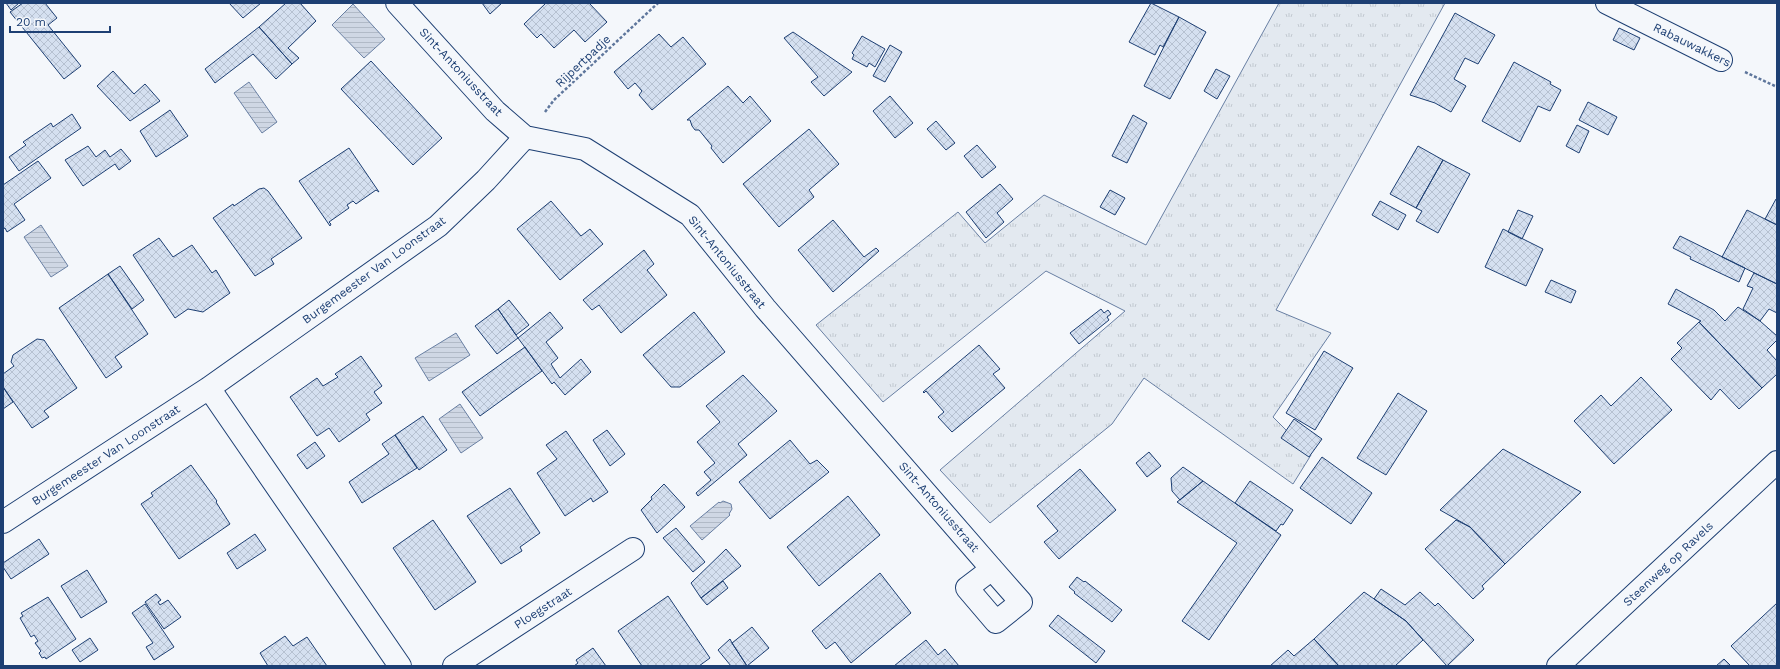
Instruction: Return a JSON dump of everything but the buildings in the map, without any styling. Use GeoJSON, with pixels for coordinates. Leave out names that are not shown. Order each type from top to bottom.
{"type":"FeatureCollection","features":[{"type":"Feature","properties":{"kind":"street","name":"Sint-Antoniusstraat"},"geometry":{"type":"LineString","coordinates":[[397,3],[495,111],[525,137],[586,149],[690,215],[770,314],[992,569]]}},
{"type":"Feature","properties":{"kind":"street","name":"Rabauwakkers"},"geometry":{"type":"LineString","coordinates":[[1607,3],[1721,60]]}},
{"type":"Feature","properties":{"kind":"street","name":"Burgemeester Van Loonstraat"},"geometry":{"type":"LineString","coordinates":[[3,522],[209,388],[438,226],[486,180],[525,137]]}},
{"type":"Feature","properties":{"kind":"street"},"geometry":{"type":"LineString","coordinates":[[209,388],[400,666]]}},
{"type":"Feature","properties":{"kind":"street","name":"Steenweg op Ravels"},"geometry":{"type":"LineString","coordinates":[[1558,666],[1777,462]]}},
{"type":"Feature","properties":{"kind":"street","name":"Ploegstraat"},"geometry":{"type":"LineString","coordinates":[[454,666],[633,549]]}},
{"type":"Feature","properties":{"kind":"path","name":"Rijpertpadje"},"geometry":{"type":"LineString","coordinates":[[525,137],[554,100],[658,3]]}},
{"type":"Feature","properties":{"kind":"path","name":"Rabauwakkers"},"geometry":{"type":"LineString","coordinates":[[1721,60],[1777,87]]}},
{"type":"Feature","properties":{"kind":"green space"},"geometry":{"type":"Polygon","coordinates":[[[1279,3],[1445,3],[1276,310],[1331,333],[1273,417],[1311,455],[1293,484],[1144,378],[1112,424],[990,523],[940,470],[1125,311],[1046,271],[883,402],[816,325],[958,212],[985,243],[1044,195],[1146,245],[1279,3]]]}},
{"type":"Feature","properties":{"kind":"shaded area"},"geometry":{"type":"Polygon","coordinates":[[[353,4],[385,39],[364,58],[332,25],[353,4]]]}},
{"type":"Feature","properties":{"kind":"shaded area"},"geometry":{"type":"Polygon","coordinates":[[[249,82],[277,122],[262,133],[234,93],[249,82]]]}},
{"type":"Feature","properties":{"kind":"shaded area"},"geometry":{"type":"Polygon","coordinates":[[[41,225],[68,266],[51,277],[24,237],[41,225]]]}},
{"type":"Feature","properties":{"kind":"shaded area"},"geometry":{"type":"Polygon","coordinates":[[[456,333],[470,355],[429,381],[415,358],[456,333]]]}},
{"type":"Feature","properties":{"kind":"shaded area"},"geometry":{"type":"Polygon","coordinates":[[[460,404],[483,438],[461,453],[439,419],[460,404]]]}},
{"type":"Feature","properties":{"kind":"shaded area"},"geometry":{"type":"Polygon","coordinates":[[[723,501],[731,504],[732,509],[729,514],[730,515],[702,540],[690,526],[719,502],[720,503],[723,501]]]}}]}
